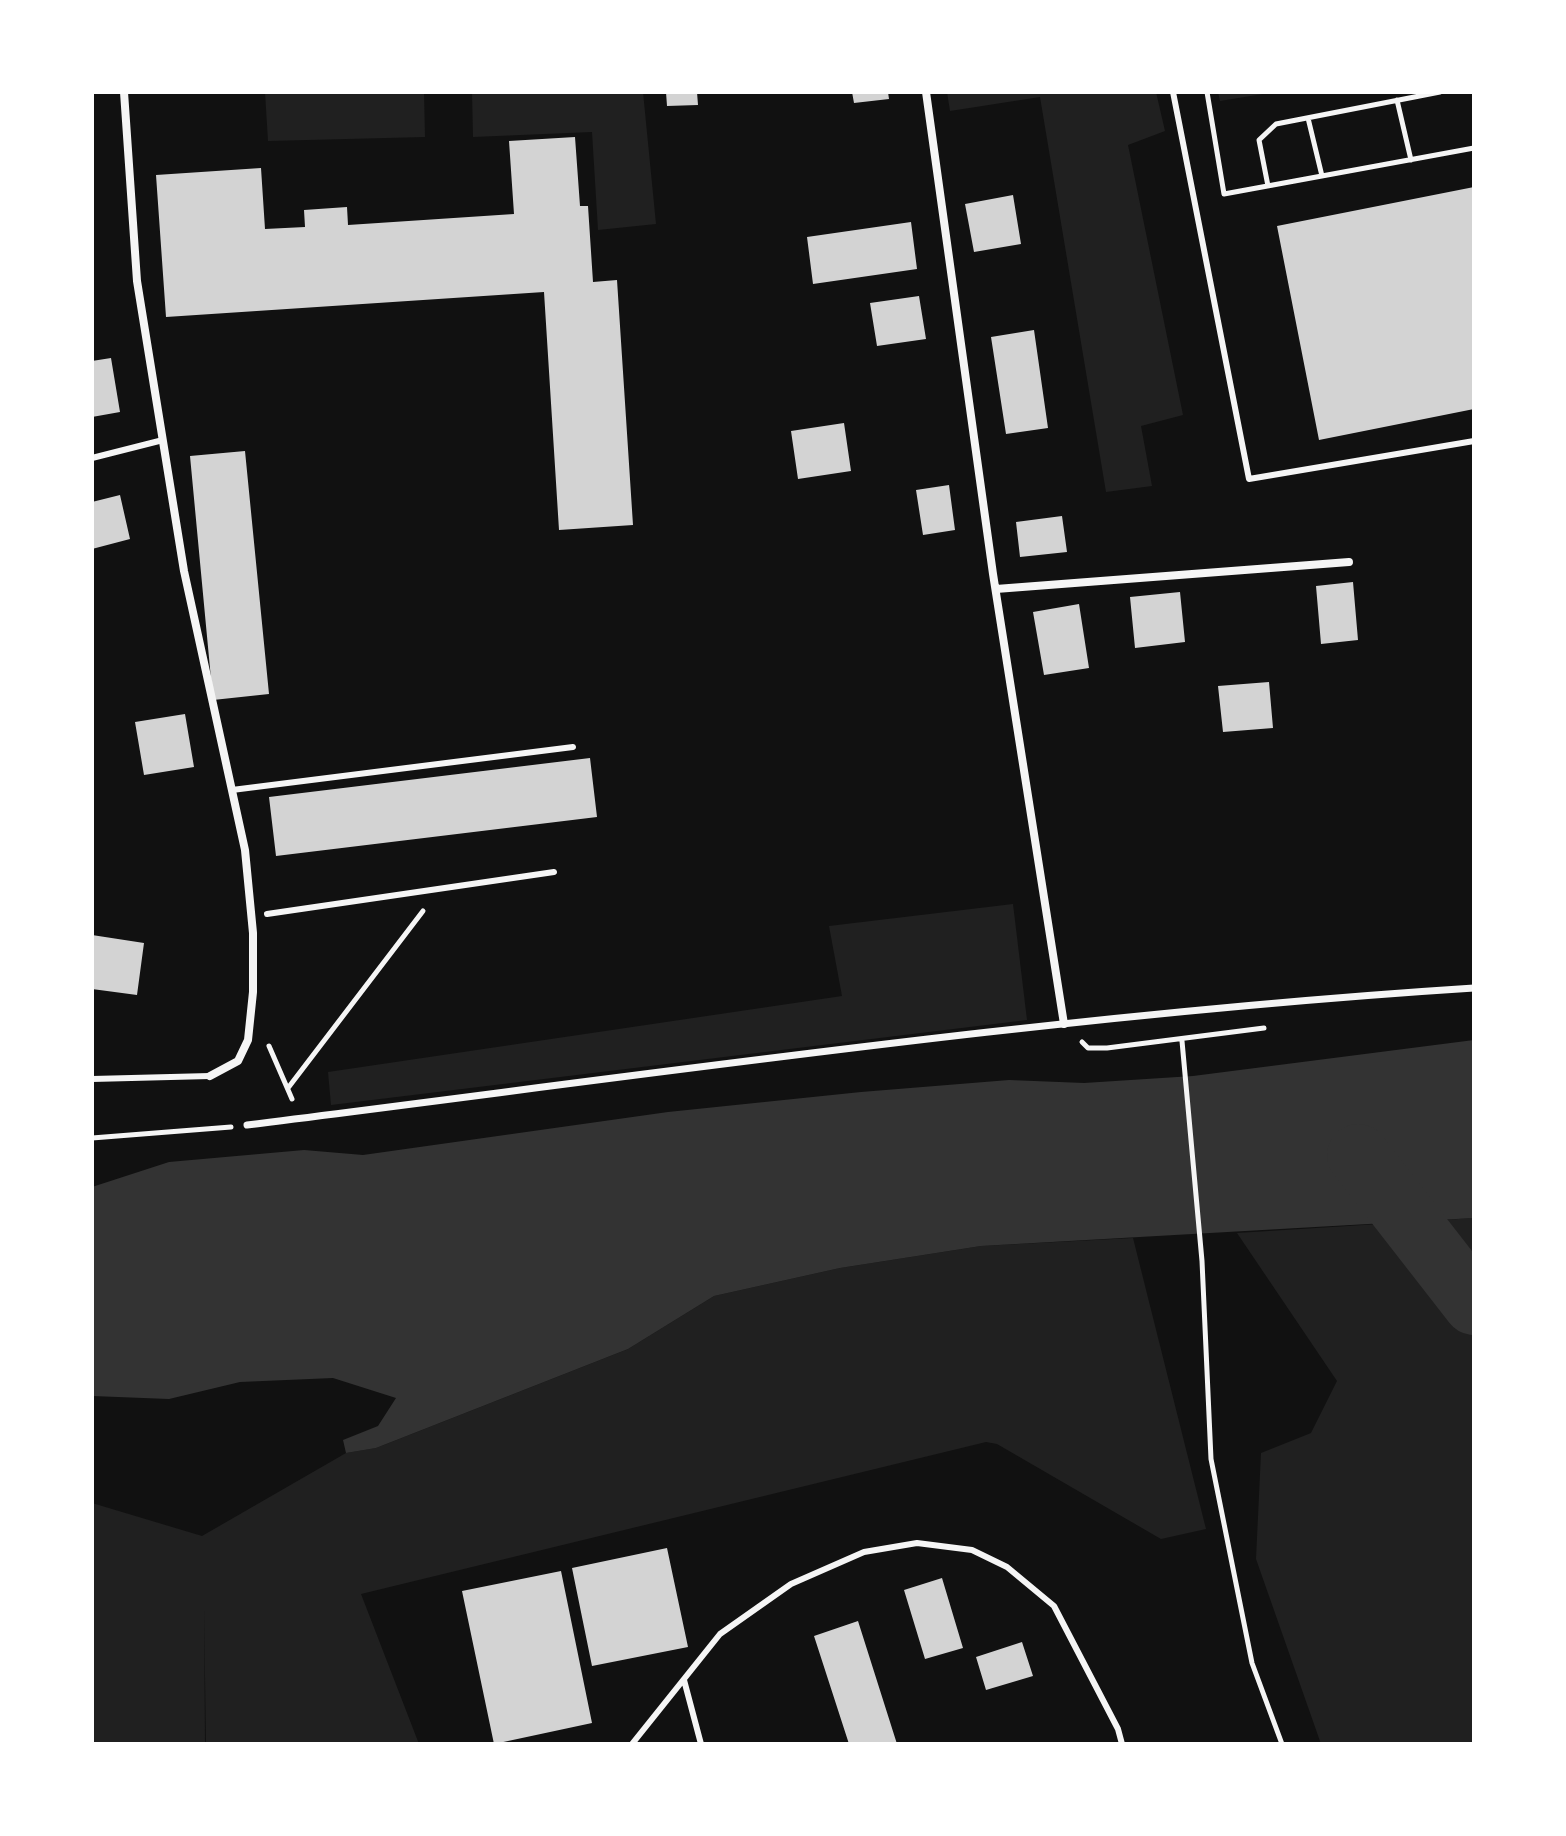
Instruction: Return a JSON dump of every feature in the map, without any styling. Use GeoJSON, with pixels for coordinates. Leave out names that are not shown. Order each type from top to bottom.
{"type":"FeatureCollection","features":[{"type":"Feature","properties":{"kind":"street"},"geometry":{"type":"LineString","coordinates":[[124,92],[137,281],[184,571],[245,850],[253,933],[253,992],[248,1040],[238,1061],[210,1076]]}},
{"type":"Feature","properties":{"kind":"street"},"geometry":{"type":"LineString","coordinates":[[926,92],[996,589],[1064,1024]]}},
{"type":"Feature","properties":{"kind":"street"},"geometry":{"type":"LineString","coordinates":[[996,589],[1349,562]]}},
{"type":"Feature","properties":{"kind":"street"},"geometry":{"type":"LineString","coordinates":[[247,1125],[1064,1024],[1298,999],[1474,988]]}},
{"type":"Feature","properties":{"kind":"lane"},"geometry":{"type":"LineString","coordinates":[[1173,92],[1249,479],[1474,441]]}},
{"type":"Feature","properties":{"kind":"lane"},"geometry":{"type":"LineString","coordinates":[[92,458],[163,440]]}},
{"type":"Feature","properties":{"kind":"lane"},"geometry":{"type":"LineString","coordinates":[[232,790],[573,747]]}},
{"type":"Feature","properties":{"kind":"lane"},"geometry":{"type":"LineString","coordinates":[[267,914],[554,872]]}},
{"type":"Feature","properties":{"kind":"lane"},"geometry":{"type":"LineString","coordinates":[[92,1079],[210,1076]]}},
{"type":"Feature","properties":{"kind":"lane"},"geometry":{"type":"LineString","coordinates":[[632,1744],[720,1634],[791,1584],[864,1552],[917,1543],[972,1550],[1007,1567],[1054,1606],[1118,1729],[1122,1744]]}},
{"type":"Feature","properties":{"kind":"lane"},"geometry":{"type":"LineString","coordinates":[[684,1680],[701,1744]]}},
{"type":"Feature","properties":{"kind":"path"},"geometry":{"type":"LineString","coordinates":[[1207,92],[1224,194],[1474,148]]}},
{"type":"Feature","properties":{"kind":"path"},"geometry":{"type":"LineString","coordinates":[[1268,186],[1259,140],[1276,124],[1440,92]]}},
{"type":"Feature","properties":{"kind":"path"},"geometry":{"type":"LineString","coordinates":[[1397,100],[1411,160]]}},
{"type":"Feature","properties":{"kind":"path"},"geometry":{"type":"LineString","coordinates":[[1308,118],[1322,176]]}},
{"type":"Feature","properties":{"kind":"path"},"geometry":{"type":"LineString","coordinates":[[288,1088],[425,910],[423,891]]}},
{"type":"Feature","properties":{"kind":"path"},"geometry":{"type":"LineString","coordinates":[[267,1041],[295,1105]]}},
{"type":"Feature","properties":{"kind":"path"},"geometry":{"type":"LineString","coordinates":[[1182,1041],[1202,1261],[1211,1459],[1252,1663],[1282,1744]]}},
{"type":"Feature","properties":{"kind":"path"},"geometry":{"type":"LineString","coordinates":[[92,1138],[247,1125]]}},
{"type":"Feature","properties":{"kind":"shaded area"},"geometry":{"type":"Polygon","coordinates":[[[265,92],[424,92],[425,137],[268,141],[265,92]]]}},
{"type":"Feature","properties":{"kind":"shaded area"},"geometry":{"type":"Polygon","coordinates":[[[472,92],[643,92],[656,224],[598,230],[592,132],[473,137],[472,92]]]}},
{"type":"Feature","properties":{"kind":"shaded area"},"geometry":{"type":"Polygon","coordinates":[[[947,92],[1156,92],[1165,131],[1128,145],[1183,415],[1141,426],[1152,486],[1106,492],[1040,97],[950,111],[947,92]]]}},
{"type":"Feature","properties":{"kind":"shaded area"},"geometry":{"type":"Polygon","coordinates":[[[1218,92],[1275,92],[1220,101],[1218,92]]]}},
{"type":"Feature","properties":{"kind":"shaded area"},"geometry":{"type":"Polygon","coordinates":[[[1013,904],[1027,1020],[331,1105],[328,1072],[842,996],[829,926],[1013,904]]]}},
{"type":"Feature","properties":{"kind":"shaded area"},"geometry":{"type":"Polygon","coordinates":[[[1474,1040],[1474,1218],[981,1246],[840,1268],[714,1296],[628,1349],[376,1448],[346,1453],[343,1440],[378,1426],[396,1398],[333,1378],[240,1382],[169,1399],[92,1396],[92,1187],[169,1162],[304,1150],[363,1155],[668,1112],[861,1092],[1009,1080],[1084,1083],[1193,1076],[1474,1040]]]}},
{"type":"Feature","properties":{"kind":"shaded area"},"geometry":{"type":"Polygon","coordinates":[[[1474,1218],[1474,1744],[1321,1744],[1256,1559],[1261,1453],[1311,1433],[1337,1381],[1237,1233],[1474,1218]]]}},
{"type":"Feature","properties":{"kind":"shaded area"},"geometry":{"type":"Polygon","coordinates":[[[1133,1238],[1206,1529],[1161,1539],[997,1444],[986,1442],[361,1594],[419,1744],[206,1744],[204,1608],[205,1744],[92,1744],[92,1503],[202,1536],[346,1453],[376,1448],[628,1349],[714,1296],[840,1268],[981,1246],[1133,1238]]]}},
{"type":"Feature","properties":{"kind":"building"},"geometry":{"type":"Polygon","coordinates":[[[666,92],[697,92],[698,105],[667,106],[666,92]]]}},
{"type":"Feature","properties":{"kind":"building"},"geometry":{"type":"Polygon","coordinates":[[[852,92],[888,92],[889,99],[854,103],[852,92]]]}},
{"type":"Feature","properties":{"kind":"building"},"geometry":{"type":"Polygon","coordinates":[[[575,137],[580,206],[588,206],[593,282],[617,280],[633,525],[559,530],[544,292],[166,317],[156,175],[261,168],[265,229],[305,227],[304,210],[347,207],[348,225],[514,214],[509,141],[575,137]]]}},
{"type":"Feature","properties":{"kind":"building"},"geometry":{"type":"Polygon","coordinates":[[[1474,187],[1474,409],[1319,440],[1277,226],[1474,187]]]}},
{"type":"Feature","properties":{"kind":"building"},"geometry":{"type":"Polygon","coordinates":[[[1013,195],[1021,244],[974,252],[965,204],[1013,195]]]}},
{"type":"Feature","properties":{"kind":"building"},"geometry":{"type":"Polygon","coordinates":[[[911,222],[917,269],[813,284],[807,237],[911,222]]]}},
{"type":"Feature","properties":{"kind":"building"},"geometry":{"type":"Polygon","coordinates":[[[919,296],[926,339],[877,346],[870,303],[919,296]]]}},
{"type":"Feature","properties":{"kind":"building"},"geometry":{"type":"Polygon","coordinates":[[[1034,330],[1048,428],[1006,434],[991,337],[1034,330]]]}},
{"type":"Feature","properties":{"kind":"building"},"geometry":{"type":"Polygon","coordinates":[[[111,358],[120,412],[92,417],[92,361],[111,358]]]}},
{"type":"Feature","properties":{"kind":"building"},"geometry":{"type":"Polygon","coordinates":[[[844,423],[851,471],[798,479],[791,431],[844,423]]]}},
{"type":"Feature","properties":{"kind":"building"},"geometry":{"type":"Polygon","coordinates":[[[245,451],[269,694],[213,700],[190,456],[245,451]]]}},
{"type":"Feature","properties":{"kind":"building"},"geometry":{"type":"Polygon","coordinates":[[[949,485],[955,530],[923,535],[916,490],[949,485]]]}},
{"type":"Feature","properties":{"kind":"building"},"geometry":{"type":"Polygon","coordinates":[[[120,495],[130,539],[92,549],[92,502],[120,495]]]}},
{"type":"Feature","properties":{"kind":"building"},"geometry":{"type":"Polygon","coordinates":[[[1062,516],[1067,552],[1020,557],[1016,522],[1062,516]]]}},
{"type":"Feature","properties":{"kind":"building"},"geometry":{"type":"Polygon","coordinates":[[[1353,582],[1358,640],[1321,644],[1316,586],[1353,582]]]}},
{"type":"Feature","properties":{"kind":"building"},"geometry":{"type":"Polygon","coordinates":[[[1180,592],[1185,642],[1135,648],[1130,597],[1180,592]]]}},
{"type":"Feature","properties":{"kind":"building"},"geometry":{"type":"Polygon","coordinates":[[[1079,604],[1089,668],[1044,675],[1033,612],[1079,604]]]}},
{"type":"Feature","properties":{"kind":"building"},"geometry":{"type":"Polygon","coordinates":[[[1269,682],[1273,728],[1223,732],[1218,686],[1269,682]]]}},
{"type":"Feature","properties":{"kind":"building"},"geometry":{"type":"Polygon","coordinates":[[[185,714],[194,767],[144,775],[135,722],[185,714]]]}},
{"type":"Feature","properties":{"kind":"building"},"geometry":{"type":"Polygon","coordinates":[[[590,758],[597,817],[276,856],[269,797],[590,758]]]}},
{"type":"Feature","properties":{"kind":"building"},"geometry":{"type":"Polygon","coordinates":[[[92,935],[144,943],[137,995],[92,989],[92,935]]]}},
{"type":"Feature","properties":{"kind":"building"},"geometry":{"type":"Polygon","coordinates":[[[667,1548],[688,1647],[592,1666],[572,1568],[667,1548]]]}},
{"type":"Feature","properties":{"kind":"building"},"geometry":{"type":"Polygon","coordinates":[[[561,1571],[592,1723],[494,1744],[462,1591],[561,1571]]]}},
{"type":"Feature","properties":{"kind":"building"},"geometry":{"type":"Polygon","coordinates":[[[942,1578],[963,1648],[925,1659],[904,1590],[942,1578]]]}},
{"type":"Feature","properties":{"kind":"building"},"geometry":{"type":"Polygon","coordinates":[[[858,1621],[897,1744],[849,1744],[814,1636],[858,1621]]]}},
{"type":"Feature","properties":{"kind":"building"},"geometry":{"type":"Polygon","coordinates":[[[1022,1642],[1033,1676],[986,1690],[976,1657],[1022,1642]]]}},
{"type":"Feature","properties":{"kind":"waterway"},"geometry":{"type":"LineString","coordinates":[[1358,1155],[1474,1304]]}}]}
